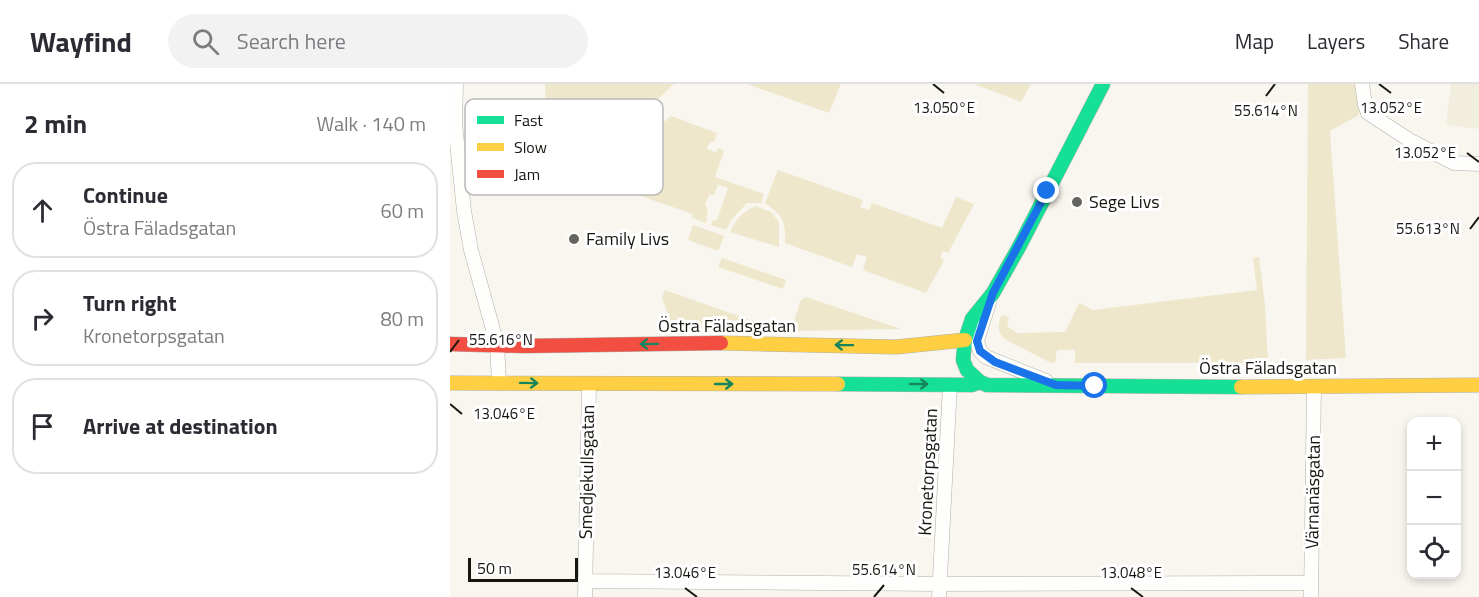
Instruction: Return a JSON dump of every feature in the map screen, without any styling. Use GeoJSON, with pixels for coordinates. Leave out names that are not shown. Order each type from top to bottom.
{"type":"FeatureCollection","features":[{"type":"Feature","properties":{"kind":"street"},"geometry":{"type":"LineString","coordinates":[[456,84],[455,123],[464,211],[471,250],[497,344],[499,383]]}},
{"type":"Feature","properties":{"kind":"street"},"geometry":{"type":"LineString","coordinates":[[971,341],[993,361],[980,382],[967,370],[963,360],[971,341],[972,319],[993,293],[1019,247],[1103,84]]}},
{"type":"Feature","properties":{"kind":"street"},"geometry":{"type":"LineString","coordinates":[[1362,84],[1368,113],[1411,141],[1454,163],[1479,164]]}},
{"type":"Feature","properties":{"kind":"street","name":"Östra Fäladsgatan"},"geometry":{"type":"LineString","coordinates":[[450,344],[758,343],[896,347],[971,341]]}},
{"type":"Feature","properties":{"kind":"street","name":"Östra Fäladsgatan"},"geometry":{"type":"LineString","coordinates":[[993,361],[1056,385]]}},
{"type":"Feature","properties":{"kind":"street","name":"Östra Fäladsgatan"},"geometry":{"type":"LineString","coordinates":[[450,383],[972,385],[980,382],[987,385],[1314,387],[1479,385]]}},
{"type":"Feature","properties":{"kind":"street","name":"Smedjekullsgatan"},"geometry":{"type":"LineString","coordinates":[[585,597],[589,384]]}},
{"type":"Feature","properties":{"kind":"street","name":"Kronetorpsgatan"},"geometry":{"type":"LineString","coordinates":[[939,591],[950,385]]}},
{"type":"Feature","properties":{"kind":"street","name":"Värnanäsgatan"},"geometry":{"type":"LineString","coordinates":[[1311,590],[1314,387]]}},
{"type":"Feature","properties":{"kind":"street"},"geometry":{"type":"LineString","coordinates":[[585,581],[939,591],[1311,590]]}},
{"type":"Feature","properties":{"kind":"shaded area"},"geometry":{"type":"Polygon","coordinates":[[[545,84],[674,84],[658,99],[546,99],[545,84]]]}},
{"type":"Feature","properties":{"kind":"shaded area"},"geometry":{"type":"Polygon","coordinates":[[[747,84],[841,84],[829,113],[747,84]]]}},
{"type":"Feature","properties":{"kind":"shaded area"},"geometry":{"type":"Polygon","coordinates":[[[974,84],[1031,84],[1021,102],[974,84]]]}},
{"type":"Feature","properties":{"kind":"shaded area"},"geometry":{"type":"Polygon","coordinates":[[[1308,84],[1358,84],[1359,115],[1330,131],[1346,358],[1306,360],[1308,84]]]}},
{"type":"Feature","properties":{"kind":"shaded area"},"geometry":{"type":"Polygon","coordinates":[[[1451,84],[1479,84],[1479,129],[1446,125],[1451,84]]]}},
{"type":"Feature","properties":{"kind":"shaded area"},"geometry":{"type":"Polygon","coordinates":[[[671,116],[717,133],[714,142],[710,142],[707,149],[716,152],[718,148],[724,151],[715,177],[764,194],[761,203],[747,203],[732,219],[726,230],[711,225],[713,220],[717,220],[728,188],[718,185],[714,195],[709,195],[705,205],[708,210],[706,223],[692,218],[693,214],[638,195],[663,195],[663,123],[671,116]]]}},
{"type":"Feature","properties":{"kind":"shaded area"},"geometry":{"type":"Polygon","coordinates":[[[778,170],[863,200],[860,207],[869,210],[872,203],[942,228],[956,197],[974,204],[948,253],[943,251],[940,257],[944,260],[926,293],[863,270],[867,257],[857,254],[852,267],[785,243],[785,229],[782,220],[765,203],[778,170]]]}},
{"type":"Feature","properties":{"kind":"shaded area"},"geometry":{"type":"Polygon","coordinates":[[[755,206],[771,212],[779,222],[779,247],[730,232],[740,216],[755,206]]]}},
{"type":"Feature","properties":{"kind":"shaded area"},"geometry":{"type":"Polygon","coordinates":[[[693,225],[724,236],[718,251],[688,240],[693,225]]]}},
{"type":"Feature","properties":{"kind":"shaded area"},"geometry":{"type":"Polygon","coordinates":[[[1259,257],[1265,305],[1268,363],[1075,363],[1075,350],[1057,350],[1055,363],[1006,340],[999,331],[1002,315],[1009,317],[1007,326],[1017,333],[1065,332],[1079,303],[1093,310],[1257,290],[1253,258],[1259,257]]]}},
{"type":"Feature","properties":{"kind":"shaded area"},"geometry":{"type":"Polygon","coordinates":[[[722,258],[786,280],[783,289],[718,267],[722,258]]]}},
{"type":"Feature","properties":{"kind":"shaded area"},"geometry":{"type":"Polygon","coordinates":[[[665,290],[778,330],[670,330],[671,322],[662,298],[665,290]]]}},
{"type":"Feature","properties":{"kind":"shaded area"},"geometry":{"type":"Polygon","coordinates":[[[806,297],[901,329],[795,331],[792,326],[801,300],[806,297]]]}},
{"type":"Feature","properties":{"kind":"traffic: fast"},"geometry":{"type":"LineString","coordinates":[[980,382],[967,370],[963,360],[965,340],[972,319],[993,293],[1019,247],[1103,84]]}},
{"type":"Feature","properties":{"kind":"traffic: fast"},"geometry":{"type":"LineString","coordinates":[[838,384],[972,385],[980,382],[987,385],[1241,387]]}},
{"type":"Feature","properties":{"kind":"traffic: slow"},"geometry":{"type":"LineString","coordinates":[[721,343],[896,347],[965,340]]}},
{"type":"Feature","properties":{"kind":"traffic: slow"},"geometry":{"type":"LineString","coordinates":[[450,383],[838,384]]}},
{"type":"Feature","properties":{"kind":"traffic: slow"},"geometry":{"type":"LineString","coordinates":[[1241,387],[1479,385]]}},
{"type":"Feature","properties":{"kind":"traffic: jam"},"geometry":{"type":"LineString","coordinates":[[450,344],[523,346],[721,343]]}},
{"type":"Feature","properties":{"kind":"place","name":"Sege Livs"},"geometry":{"type":"Point","coordinates":[1077,202]}},
{"type":"Feature","properties":{"kind":"place","name":"Family Livs"},"geometry":{"type":"Point","coordinates":[574,239]}},
{"type":"Feature","properties":{"kind":"route"},"geometry":{"type":"LineString","coordinates":[[1047,191],[993,293],[977,341],[980,351],[995,362],[1056,385],[1095,386]]}}]}
